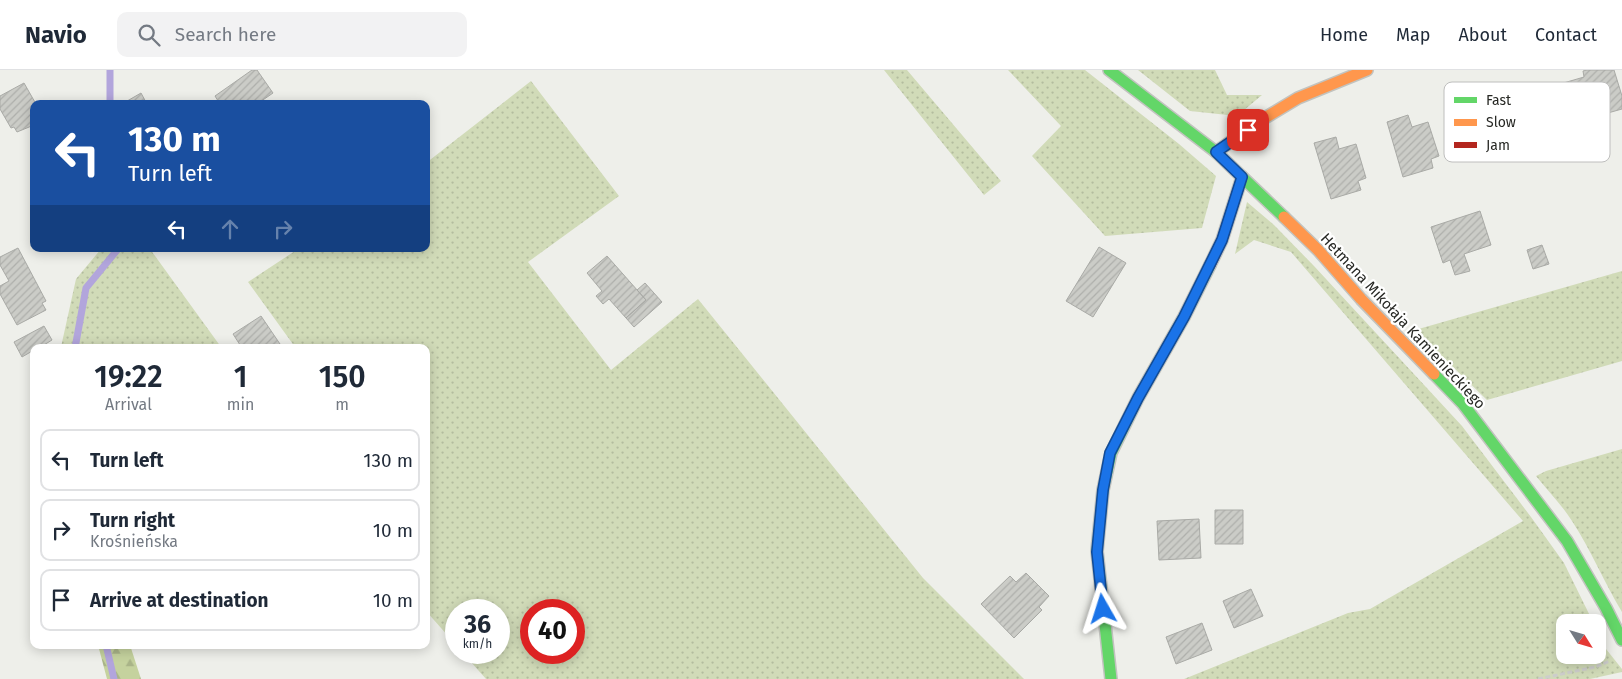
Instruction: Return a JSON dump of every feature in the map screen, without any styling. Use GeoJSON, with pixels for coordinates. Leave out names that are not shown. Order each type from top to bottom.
{"type":"FeatureCollection","features":[{"type":"Feature","properties":{"kind":"street","name":"Hetmana Mikołaja Kamienieckiego"},"geometry":{"type":"LineString","coordinates":[[1109,70],[1216,152],[1318,250],[1361,299],[1463,404],[1567,541],[1606,608],[1622,640]]}},
{"type":"Feature","properties":{"kind":"street"},"geometry":{"type":"LineString","coordinates":[[1216,152],[1263,119],[1298,98],[1367,70]]}},
{"type":"Feature","properties":{"kind":"street"},"geometry":{"type":"LineString","coordinates":[[1111,679],[1097,552],[1103,490],[1110,453],[1138,398],[1184,317],[1222,240],[1242,177]]}},
{"type":"Feature","properties":{"kind":"path"},"geometry":{"type":"LineString","coordinates":[[1538,679],[1595,666],[1613,659]]}},
{"type":"Feature","properties":{"kind":"green space"},"geometry":{"type":"Polygon","coordinates":[[[884,70],[907,70],[1001,181],[984,195],[884,70]]]}},
{"type":"Feature","properties":{"kind":"green space"},"geometry":{"type":"Polygon","coordinates":[[[1008,70],[1085,70],[1179,144],[1216,176],[1202,228],[1105,236],[1032,156],[1061,126],[1008,70]]]}},
{"type":"Feature","properties":{"kind":"green space"},"geometry":{"type":"Polygon","coordinates":[[[1138,70],[1215,70],[1227,95],[1262,95],[1237,116],[1190,111],[1138,70]]]}},
{"type":"Feature","properties":{"kind":"green space"},"geometry":{"type":"Polygon","coordinates":[[[531,81],[619,196],[528,262],[611,370],[698,299],[923,578],[1024,679],[486,679],[473,664],[510,664],[510,599],[445,599],[445,633],[430,616],[430,344],[293,344],[248,282],[293,252],[430,252],[430,160],[531,81]]]}},
{"type":"Feature","properties":{"kind":"green space"},"geometry":{"type":"Polygon","coordinates":[[[1247,202],[1274,225],[1314,266],[1462,426],[1564,563],[1589,614],[1556,614],[1556,664],[1606,664],[1606,649],[1622,669],[1622,672],[1590,679],[1184,679],[1348,613],[1370,609],[1523,521],[1291,252],[1254,240],[1235,254],[1247,202]]]}},
{"type":"Feature","properties":{"kind":"green space"},"geometry":{"type":"Polygon","coordinates":[[[98,252],[152,252],[219,344],[62,344],[76,279],[98,252]]]}},
{"type":"Feature","properties":{"kind":"green space"},"geometry":{"type":"Polygon","coordinates":[[[1622,271],[1622,361],[1487,400],[1415,330],[1622,271]]]}},
{"type":"Feature","properties":{"kind":"green space"},"geometry":{"type":"Polygon","coordinates":[[[1622,449],[1622,612],[1572,521],[1536,476],[1546,471],[1622,449]]]}},
{"type":"Feature","properties":{"kind":"green space"},"geometry":{"type":"Polygon","coordinates":[[[99,649],[131,649],[141,679],[107,679],[99,649]]]}},
{"type":"Feature","properties":{"kind":"building"},"geometry":{"type":"Polygon","coordinates":[[[252,70],[257,70],[273,93],[263,100],[218,100],[215,96],[252,70]]]}},
{"type":"Feature","properties":{"kind":"building"},"geometry":{"type":"Polygon","coordinates":[[[1614,70],[1622,96],[1622,109],[1610,112],[1610,82],[1567,82],[1584,77],[1583,71],[1614,70]]]}},
{"type":"Feature","properties":{"kind":"building"},"geometry":{"type":"Polygon","coordinates":[[[24,83],[34,100],[30,100],[30,127],[17,132],[14,127],[11,128],[0,109],[0,96],[24,83]]]}},
{"type":"Feature","properties":{"kind":"building"},"geometry":{"type":"Polygon","coordinates":[[[141,93],[145,100],[129,100],[141,93]]]}},
{"type":"Feature","properties":{"kind":"building"},"geometry":{"type":"Polygon","coordinates":[[[1408,115],[1412,127],[1428,122],[1439,156],[1431,159],[1433,168],[1403,177],[1387,122],[1408,115]]]}},
{"type":"Feature","properties":{"kind":"building"},"geometry":{"type":"Polygon","coordinates":[[[1336,137],[1339,149],[1356,144],[1366,178],[1358,181],[1361,190],[1331,199],[1314,143],[1336,137]]]}},
{"type":"Feature","properties":{"kind":"building"},"geometry":{"type":"Polygon","coordinates":[[[1480,211],[1491,245],[1464,254],[1470,271],[1455,275],[1450,260],[1443,263],[1431,227],[1480,211]]]}},
{"type":"Feature","properties":{"kind":"building"},"geometry":{"type":"Polygon","coordinates":[[[1542,245],[1549,264],[1533,269],[1527,250],[1542,245]]]}},
{"type":"Feature","properties":{"kind":"building"},"geometry":{"type":"Polygon","coordinates":[[[1099,247],[1126,263],[1093,317],[1066,301],[1099,247]]]}},
{"type":"Feature","properties":{"kind":"building"},"geometry":{"type":"Polygon","coordinates":[[[18,248],[46,301],[42,303],[46,310],[17,325],[0,294],[0,286],[9,281],[0,265],[0,257],[18,248]]]}},
{"type":"Feature","properties":{"kind":"building"},"geometry":{"type":"Polygon","coordinates":[[[607,256],[646,300],[626,318],[609,299],[603,304],[596,296],[602,291],[587,273],[607,256]]]}},
{"type":"Feature","properties":{"kind":"building"},"geometry":{"type":"Polygon","coordinates":[[[645,283],[662,302],[634,327],[626,318],[646,300],[637,290],[645,283]]]}},
{"type":"Feature","properties":{"kind":"building"},"geometry":{"type":"Polygon","coordinates":[[[261,316],[280,344],[239,344],[233,334],[261,316]]]}},
{"type":"Feature","properties":{"kind":"building"},"geometry":{"type":"Polygon","coordinates":[[[44,326],[52,340],[46,344],[30,344],[30,352],[22,357],[14,342],[44,326]]]}},
{"type":"Feature","properties":{"kind":"building"},"geometry":{"type":"Polygon","coordinates":[[[1215,510],[1243,510],[1243,544],[1215,544],[1215,510]]]}},
{"type":"Feature","properties":{"kind":"building"},"geometry":{"type":"Polygon","coordinates":[[[1199,519],[1201,558],[1159,560],[1157,521],[1199,519]]]}},
{"type":"Feature","properties":{"kind":"building"},"geometry":{"type":"Polygon","coordinates":[[[1026,573],[1049,596],[1039,607],[1042,610],[1014,638],[981,604],[1010,576],[1016,582],[1026,573]]]}},
{"type":"Feature","properties":{"kind":"building"},"geometry":{"type":"Polygon","coordinates":[[[1251,589],[1263,616],[1234,628],[1223,601],[1251,589]]]}},
{"type":"Feature","properties":{"kind":"building"},"geometry":{"type":"Polygon","coordinates":[[[1202,623],[1212,650],[1176,664],[1166,637],[1202,623]]]}},
{"type":"Feature","properties":{"kind":"waterway"},"geometry":{"type":"LineString","coordinates":[[110,70],[110,100]]}},
{"type":"Feature","properties":{"kind":"waterway"},"geometry":{"type":"LineString","coordinates":[[76,344],[86,288],[116,252]]}},
{"type":"Feature","properties":{"kind":"waterway"},"geometry":{"type":"LineString","coordinates":[[107,649],[114,679]]}},
{"type":"Feature","properties":{"kind":"traffic: fast"},"geometry":{"type":"LineString","coordinates":[[1109,70],[1216,152],[1284,217]]}},
{"type":"Feature","properties":{"kind":"traffic: fast"},"geometry":{"type":"LineString","coordinates":[[1111,679],[1097,551],[1103,490],[1111,453],[1138,398],[1184,317],[1210,265]]}},
{"type":"Feature","properties":{"kind":"traffic: fast"},"geometry":{"type":"LineString","coordinates":[[1434,374],[1463,404],[1567,541],[1606,608],[1622,640]]}},
{"type":"Feature","properties":{"kind":"traffic: slow"},"geometry":{"type":"LineString","coordinates":[[1216,152],[1263,119],[1298,98],[1367,70]]}},
{"type":"Feature","properties":{"kind":"traffic: slow"},"geometry":{"type":"LineString","coordinates":[[1284,217],[1318,250],[1361,299],[1434,374]]}},
{"type":"Feature","properties":{"kind":"traffic: jam"},"geometry":{"type":"LineString","coordinates":[[1210,265],[1222,240],[1242,177]]}},
{"type":"Feature","properties":{"kind":"route"},"geometry":{"type":"LineString","coordinates":[[1103,609],[1097,552],[1103,490],[1110,453],[1138,398],[1184,317],[1222,240],[1242,177],[1216,152],[1248,130]]}}]}
